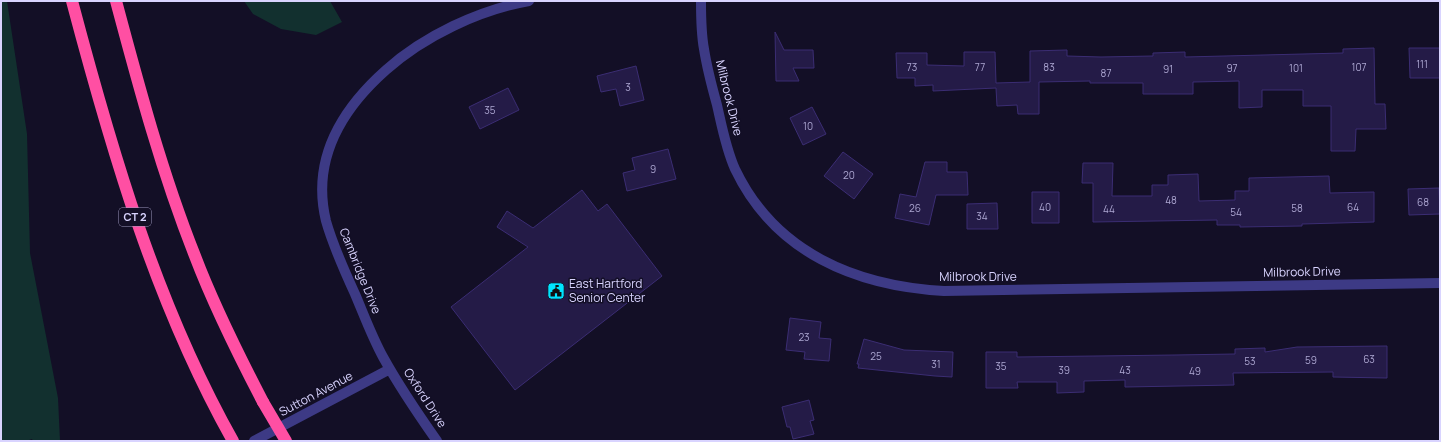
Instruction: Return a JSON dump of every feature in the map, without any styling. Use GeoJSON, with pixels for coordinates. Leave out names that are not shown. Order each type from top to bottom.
{"type":"FeatureCollection","features":[{"type":"Feature","properties":{"kind":"highway","name":"CT 2"},"geometry":{"type":"LineString","coordinates":[[72,1],[113,148],[145,244],[176,323],[223,424],[233,441]]}},
{"type":"Feature","properties":{"kind":"highway"},"geometry":{"type":"LineString","coordinates":[[116,1],[157,148],[183,226],[198,265],[228,332],[263,402],[286,441]]}},
{"type":"Feature","properties":{"kind":"street","name":"Cambridge Drive"},"geometry":{"type":"LineString","coordinates":[[390,369],[376,342],[334,247],[326,220],[323,195],[323,172],[328,151],[336,131],[352,105],[371,83],[396,61],[422,43],[449,28],[501,8],[529,1]]}},
{"type":"Feature","properties":{"kind":"street","name":"Milbrook Drive"},"geometry":{"type":"LineString","coordinates":[[701,1],[702,32],[706,63],[728,151],[735,169],[745,187],[766,217],[796,244],[816,258],[852,274],[902,287],[950,291],[1440,283]]}},
{"type":"Feature","properties":{"kind":"street","name":"Sutton Avenue"},"geometry":{"type":"LineString","coordinates":[[254,441],[390,369]]}},
{"type":"Feature","properties":{"kind":"street","name":"Oxford Drive"},"geometry":{"type":"LineString","coordinates":[[390,369],[437,441]]}},
{"type":"Feature","properties":{"kind":"green space"},"geometry":{"type":"Polygon","coordinates":[[[1,1],[7,1],[27,134],[30,253],[58,398],[60,441],[33,441],[32,439],[26,441],[1,441],[1,1]]]}},
{"type":"Feature","properties":{"kind":"green space"},"geometry":{"type":"Polygon","coordinates":[[[244,1],[330,1],[342,22],[316,35],[281,29],[253,14],[244,1]]]}},
{"type":"Feature","properties":{"kind":"building"},"geometry":{"type":"Polygon","coordinates":[[[775,32],[784,50],[813,50],[814,68],[793,68],[799,81],[776,81],[775,32]]]}},
{"type":"Feature","properties":{"kind":"building"},"geometry":{"type":"Polygon","coordinates":[[[1374,48],[1375,104],[1385,104],[1386,129],[1356,129],[1355,151],[1331,151],[1331,106],[1303,106],[1303,90],[1262,90],[1262,107],[1239,108],[1239,81],[1193,82],[1193,94],[1143,94],[1143,83],[1090,83],[1090,81],[1039,82],[1039,114],[1018,114],[1017,105],[997,106],[996,88],[933,91],[933,85],[915,86],[915,78],[897,78],[896,53],[927,53],[927,65],[964,66],[964,52],[995,52],[996,83],[1030,82],[1030,51],[1067,50],[1067,56],[1101,57],[1153,56],[1153,53],[1185,52],[1185,57],[1343,53],[1343,49],[1374,48]]]}},
{"type":"Feature","properties":{"kind":"building"},"geometry":{"type":"Polygon","coordinates":[[[1409,48],[1440,48],[1440,78],[1410,78],[1409,48]]]}},
{"type":"Feature","properties":{"kind":"building"},"geometry":{"type":"Polygon","coordinates":[[[636,66],[644,100],[620,106],[616,89],[601,92],[597,76],[636,66]]]}},
{"type":"Feature","properties":{"kind":"building"},"geometry":{"type":"Polygon","coordinates":[[[508,88],[519,110],[480,129],[469,107],[508,88]]]}},
{"type":"Feature","properties":{"kind":"building"},"geometry":{"type":"Polygon","coordinates":[[[812,107],[826,134],[803,145],[790,118],[812,107]]]}},
{"type":"Feature","properties":{"kind":"building"},"geometry":{"type":"Polygon","coordinates":[[[668,149],[676,179],[627,191],[623,173],[635,170],[632,158],[668,149]]]}},
{"type":"Feature","properties":{"kind":"building"},"geometry":{"type":"Polygon","coordinates":[[[843,152],[873,174],[854,199],[824,176],[843,152]]]}},
{"type":"Feature","properties":{"kind":"building"},"geometry":{"type":"Polygon","coordinates":[[[925,162],[947,162],[947,172],[967,172],[968,195],[936,195],[929,225],[895,218],[900,194],[916,197],[925,162]]]}},
{"type":"Feature","properties":{"kind":"building"},"geometry":{"type":"Polygon","coordinates":[[[1083,163],[1113,163],[1112,196],[1152,196],[1152,185],[1168,185],[1168,175],[1198,174],[1199,201],[1235,200],[1235,191],[1249,191],[1249,178],[1329,176],[1330,193],[1374,192],[1374,222],[1302,224],[1302,226],[1240,227],[1240,225],[1217,225],[1217,220],[1093,222],[1093,183],[1082,183],[1083,163]]]}},
{"type":"Feature","properties":{"kind":"building"},"geometry":{"type":"Polygon","coordinates":[[[1439,188],[1440,214],[1409,215],[1408,189],[1439,188]]]}},
{"type":"Feature","properties":{"kind":"building","name":"East Hartford Senior Center"},"geometry":{"type":"Polygon","coordinates":[[[582,190],[598,211],[607,204],[662,276],[515,390],[451,307],[528,247],[497,227],[507,211],[533,228],[582,190]]]}},
{"type":"Feature","properties":{"kind":"building"},"geometry":{"type":"Polygon","coordinates":[[[1032,192],[1059,192],[1059,223],[1032,223],[1032,192]]]}},
{"type":"Feature","properties":{"kind":"building"},"geometry":{"type":"Polygon","coordinates":[[[997,203],[998,229],[967,229],[967,204],[997,203]]]}},
{"type":"Feature","properties":{"kind":"building"},"geometry":{"type":"Polygon","coordinates":[[[790,318],[821,322],[819,338],[831,339],[829,361],[804,359],[805,352],[786,350],[790,318]]]}},
{"type":"Feature","properties":{"kind":"building"},"geometry":{"type":"Polygon","coordinates":[[[864,339],[904,350],[953,352],[952,377],[858,368],[859,364],[857,364],[864,339]]]}},
{"type":"Feature","properties":{"kind":"building"},"geometry":{"type":"Polygon","coordinates":[[[1387,346],[1387,378],[1333,377],[1333,372],[1233,373],[1234,385],[1125,387],[1125,380],[1084,381],[1084,392],[1057,393],[1057,382],[1017,382],[1018,388],[986,388],[986,352],[1017,352],[1017,357],[1175,355],[1235,354],[1235,349],[1265,348],[1265,352],[1297,347],[1387,346]]]}},
{"type":"Feature","properties":{"kind":"building"},"geometry":{"type":"Polygon","coordinates":[[[809,400],[814,420],[810,421],[814,434],[793,439],[790,427],[787,427],[782,407],[809,400]]]}},
{"type":"Feature","properties":{"kind":"place","name":"East Hartford Senior Center"},"geometry":{"type":"Point","coordinates":[556,291]}}]}
